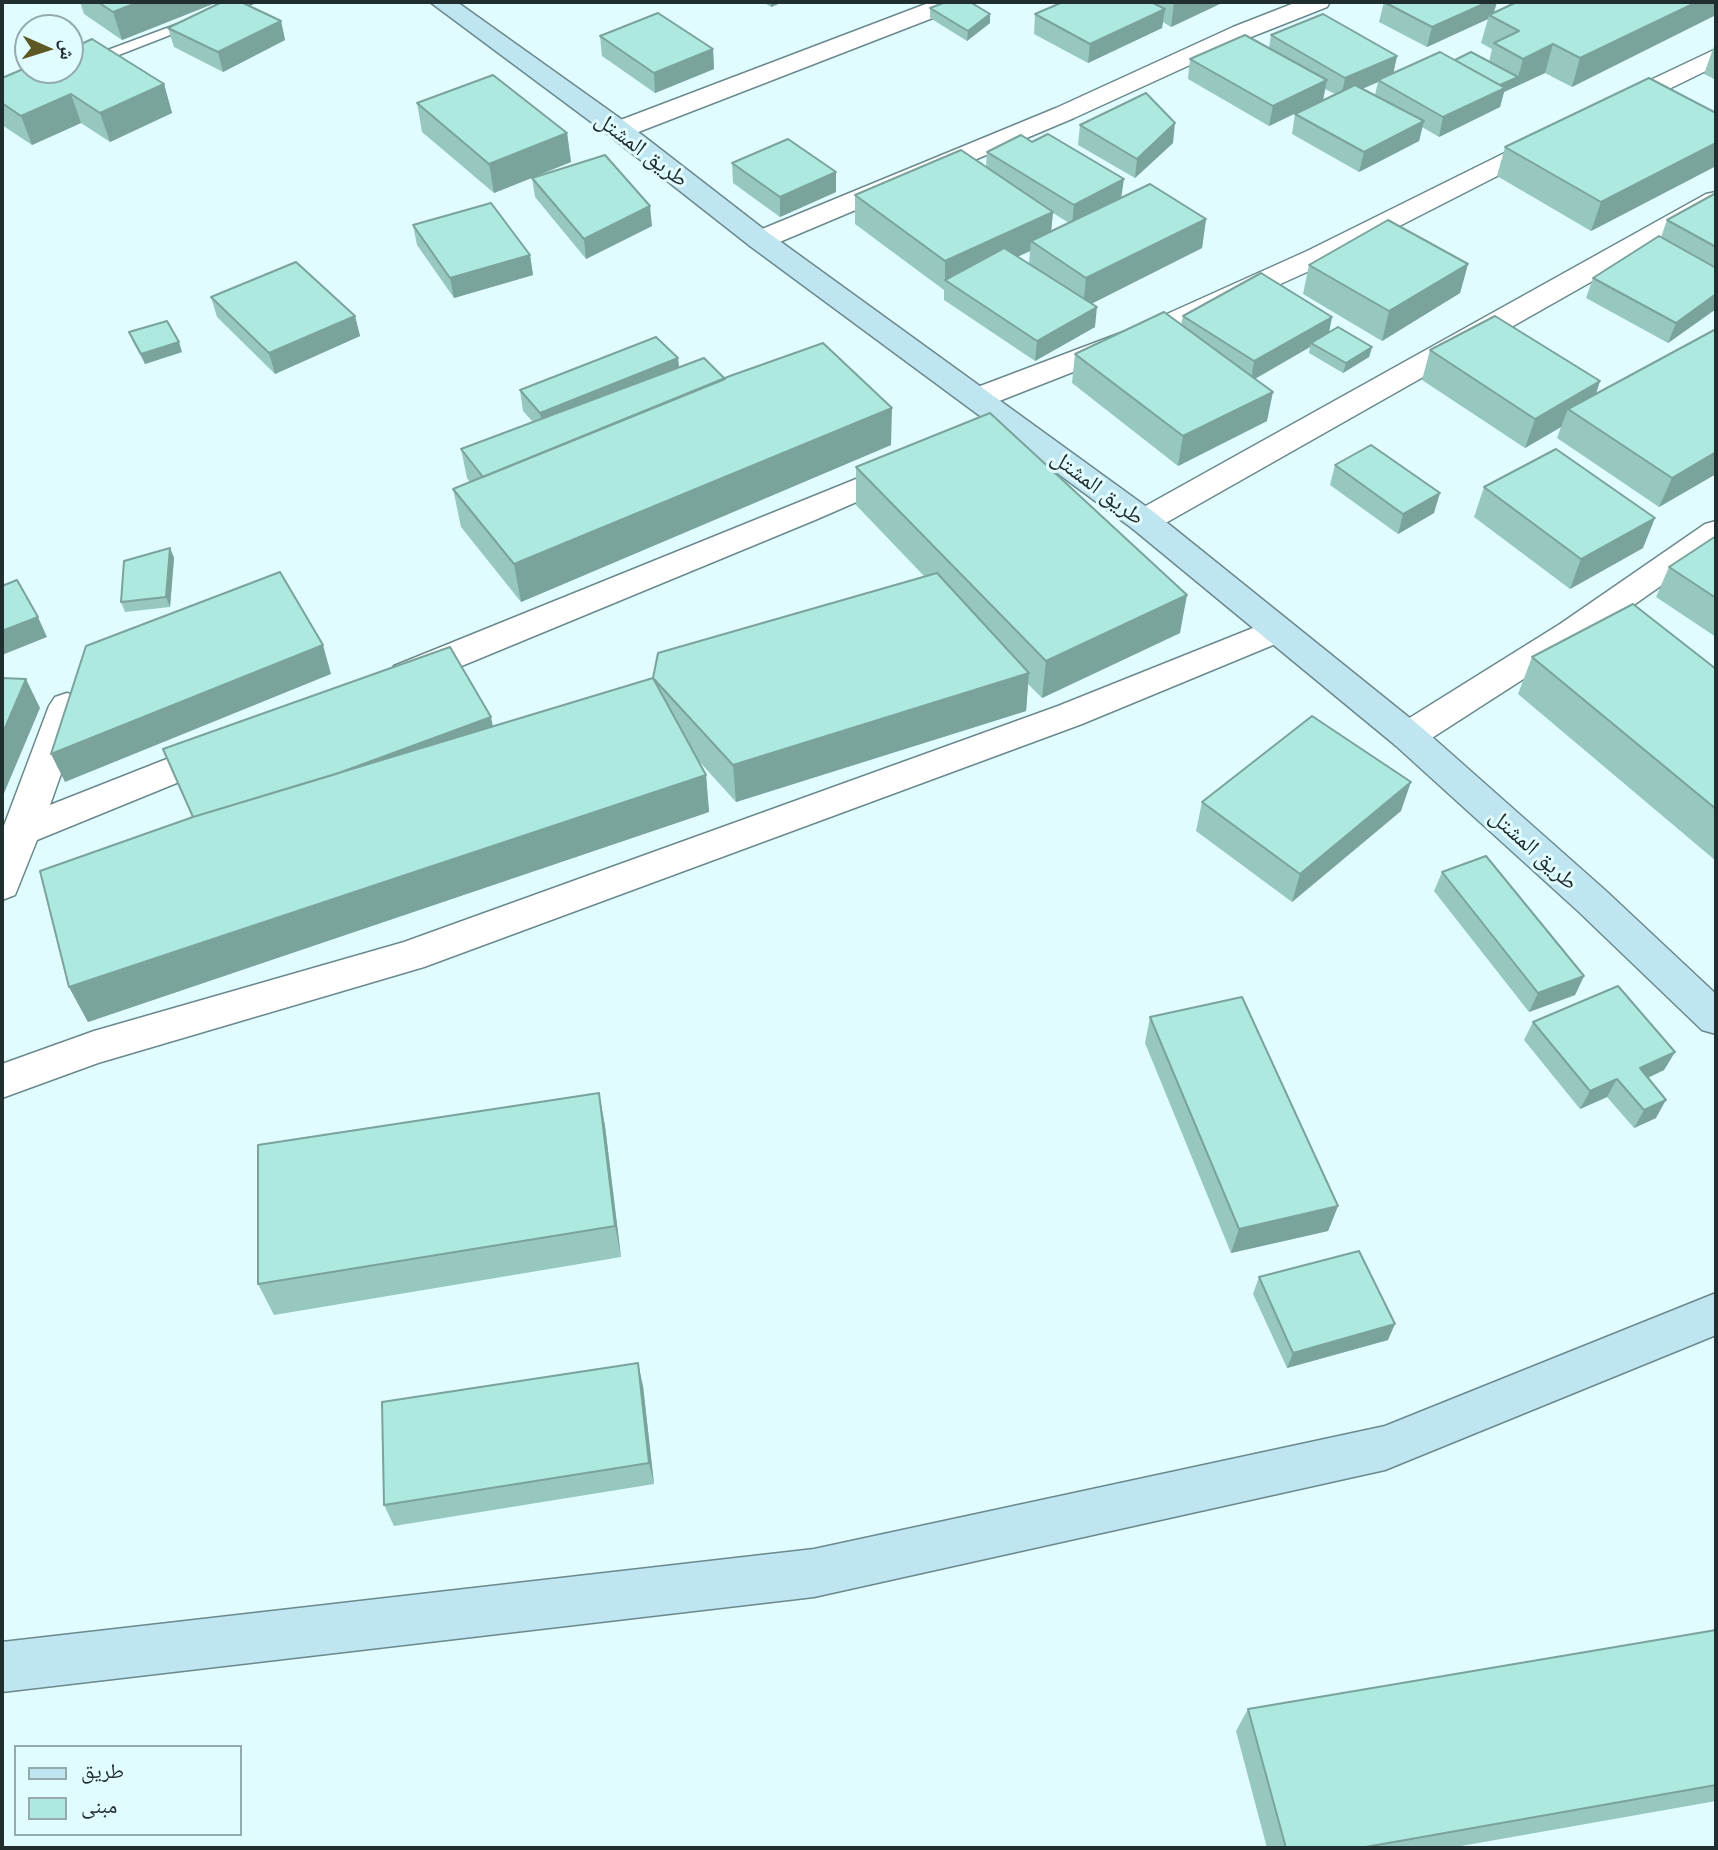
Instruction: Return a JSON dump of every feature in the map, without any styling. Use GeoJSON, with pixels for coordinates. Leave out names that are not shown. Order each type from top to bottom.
{"type":"FeatureCollection","features":[{"type":"Feature","properties":{"kind":"main road","name":"طريق المشتل"},"geometry":{"type":"LineString","coordinates":[[442,2],[619,130],[760,240],[1144,521],[1408,736],[1592,901],[1716,1018]]}},
{"type":"Feature","properties":{"kind":"main road"},"geometry":{"type":"LineString","coordinates":[[2,1667],[814,1573],[1385,1448],[1716,1313]]}},
{"type":"Feature","properties":{"kind":"street"},"geometry":{"type":"LineString","coordinates":[[619,130],[952,2]]}},
{"type":"Feature","properties":{"kind":"street"},"geometry":{"type":"LineString","coordinates":[[760,240],[1065,113],[1242,32],[1318,2]]}},
{"type":"Feature","properties":{"kind":"street"},"geometry":{"type":"LineString","coordinates":[[978,398],[1157,329],[1305,262],[1716,56]]}},
{"type":"Feature","properties":{"kind":"street"},"geometry":{"type":"LineString","coordinates":[[1144,521],[1716,200]]}},
{"type":"Feature","properties":{"kind":"street"},"geometry":{"type":"LineString","coordinates":[[976,438],[1012,422]]}},
{"type":"Feature","properties":{"kind":"street"},"geometry":{"type":"LineString","coordinates":[[381,685],[804,513],[927,460]]}},
{"type":"Feature","properties":{"kind":"street"},"geometry":{"type":"LineString","coordinates":[[1408,736],[1572,632],[1716,532]]}},
{"type":"Feature","properties":{"kind":"street"},"geometry":{"type":"LineString","coordinates":[[2,1081],[94,1048],[410,956],[1070,715],[1278,630]]}},
{"type":"Feature","properties":{"kind":"street"},"geometry":{"type":"LineString","coordinates":[[2,885],[67,706]]}},
{"type":"Feature","properties":{"kind":"street"},"geometry":{"type":"LineString","coordinates":[[21,831],[252,738]]}},
{"type":"Feature","properties":{"kind":"lane"},"geometry":{"type":"LineString","coordinates":[[84,64],[248,2]]}},
{"type":"Feature","properties":{"kind":"building"},"geometry":{"type":"Polygon","coordinates":[[[98,2],[139,2],[113,12],[98,2]]]}},
{"type":"Feature","properties":{"kind":"building"},"geometry":{"type":"Polygon","coordinates":[[[222,2],[241,2],[281,21],[218,52],[168,28],[222,2]]]}},
{"type":"Feature","properties":{"kind":"building"},"geometry":{"type":"Polygon","coordinates":[[[946,2],[970,2],[990,14],[968,31],[930,8],[946,2]]]}},
{"type":"Feature","properties":{"kind":"building"},"geometry":{"type":"Polygon","coordinates":[[[1063,2],[1151,2],[1165,9],[1090,44],[1035,14],[1063,2]]]}},
{"type":"Feature","properties":{"kind":"building"},"geometry":{"type":"Polygon","coordinates":[[[1384,2],[1488,2],[1432,27],[1384,2]]]}},
{"type":"Feature","properties":{"kind":"building"},"geometry":{"type":"Polygon","coordinates":[[[1517,2],[1697,2],[1580,58],[1553,44],[1523,59],[1494,43],[1519,31],[1489,15],[1517,2]]]}},
{"type":"Feature","properties":{"kind":"building"},"geometry":{"type":"Polygon","coordinates":[[[658,13],[713,49],[654,73],[600,36],[658,13]]]}},
{"type":"Feature","properties":{"kind":"building"},"geometry":{"type":"Polygon","coordinates":[[[1323,14],[1397,56],[1345,78],[1271,35],[1323,14]]]}},
{"type":"Feature","properties":{"kind":"building"},"geometry":{"type":"Polygon","coordinates":[[[1245,35],[1327,80],[1273,106],[1190,59],[1245,35]]]}},
{"type":"Feature","properties":{"kind":"building"},"geometry":{"type":"Polygon","coordinates":[[[92,39],[164,84],[100,113],[71,94],[21,116],[2,103],[2,78],[14,73],[14,84],[84,84],[84,43],[92,39]]]}},
{"type":"Feature","properties":{"kind":"building"},"geometry":{"type":"Polygon","coordinates":[[[1440,52],[1505,88],[1443,117],[1378,80],[1440,52]]]}},
{"type":"Feature","properties":{"kind":"building"},"geometry":{"type":"Polygon","coordinates":[[[1471,52],[1518,77],[1500,85],[1455,60],[1471,52]]]}},
{"type":"Feature","properties":{"kind":"building"},"geometry":{"type":"Polygon","coordinates":[[[493,75],[567,133],[489,164],[417,103],[493,75]]]}},
{"type":"Feature","properties":{"kind":"building"},"geometry":{"type":"Polygon","coordinates":[[[1649,78],[1716,113],[1716,143],[1601,202],[1505,147],[1649,78]]]}},
{"type":"Feature","properties":{"kind":"building"},"geometry":{"type":"Polygon","coordinates":[[[1355,85],[1424,121],[1364,152],[1295,114],[1355,85]]]}},
{"type":"Feature","properties":{"kind":"building"},"geometry":{"type":"Polygon","coordinates":[[[1146,93],[1175,123],[1137,159],[1080,125],[1146,93]]]}},
{"type":"Feature","properties":{"kind":"building"},"geometry":{"type":"Polygon","coordinates":[[[1048,134],[1124,179],[1074,205],[987,152],[1021,135],[1032,142],[1048,134]]]}},
{"type":"Feature","properties":{"kind":"building"},"geometry":{"type":"Polygon","coordinates":[[[788,139],[836,172],[780,197],[732,163],[788,139]]]}},
{"type":"Feature","properties":{"kind":"building"},"geometry":{"type":"Polygon","coordinates":[[[961,150],[1053,212],[945,261],[855,195],[961,150]]]}},
{"type":"Feature","properties":{"kind":"building"},"geometry":{"type":"Polygon","coordinates":[[[605,155],[650,206],[584,239],[532,178],[605,155]]]}},
{"type":"Feature","properties":{"kind":"building"},"geometry":{"type":"Polygon","coordinates":[[[1150,184],[1206,219],[1086,278],[1031,241],[1150,184]]]}},
{"type":"Feature","properties":{"kind":"building"},"geometry":{"type":"Polygon","coordinates":[[[1716,193],[1716,247],[1667,220],[1716,193]]]}},
{"type":"Feature","properties":{"kind":"building"},"geometry":{"type":"Polygon","coordinates":[[[491,203],[530,255],[450,278],[413,225],[491,203]]]}},
{"type":"Feature","properties":{"kind":"building"},"geometry":{"type":"Polygon","coordinates":[[[1388,220],[1468,264],[1389,311],[1309,265],[1388,220]]]}},
{"type":"Feature","properties":{"kind":"building"},"geometry":{"type":"Polygon","coordinates":[[[1659,236],[1716,268],[1716,294],[1676,323],[1593,278],[1659,236]]]}},
{"type":"Feature","properties":{"kind":"building"},"geometry":{"type":"Polygon","coordinates":[[[1004,248],[1097,307],[1037,341],[945,280],[1004,248]]]}},
{"type":"Feature","properties":{"kind":"building"},"geometry":{"type":"Polygon","coordinates":[[[296,262],[355,316],[269,353],[211,297],[296,262]]]}},
{"type":"Feature","properties":{"kind":"building"},"geometry":{"type":"Polygon","coordinates":[[[1261,273],[1332,317],[1254,361],[1183,316],[1261,273]]]}},
{"type":"Feature","properties":{"kind":"building"},"geometry":{"type":"Polygon","coordinates":[[[1164,312],[1273,392],[1183,436],[1075,354],[1164,312]]]}},
{"type":"Feature","properties":{"kind":"building"},"geometry":{"type":"Polygon","coordinates":[[[1495,316],[1600,381],[1535,419],[1430,350],[1495,316]]]}},
{"type":"Feature","properties":{"kind":"building"},"geometry":{"type":"Polygon","coordinates":[[[167,321],[179,342],[141,354],[129,332],[167,321]]]}},
{"type":"Feature","properties":{"kind":"building"},"geometry":{"type":"Polygon","coordinates":[[[1338,327],[1372,347],[1346,363],[1311,343],[1338,327]]]}},
{"type":"Feature","properties":{"kind":"building"},"geometry":{"type":"Polygon","coordinates":[[[1716,329],[1716,452],[1672,478],[1568,409],[1716,329]]]}},
{"type":"Feature","properties":{"kind":"building"},"geometry":{"type":"Polygon","coordinates":[[[656,337],[678,358],[540,413],[520,390],[656,337]]]}},
{"type":"Feature","properties":{"kind":"building"},"geometry":{"type":"Polygon","coordinates":[[[823,343],[892,408],[514,564],[453,489],[730,376],[823,343]]]}},
{"type":"Feature","properties":{"kind":"building"},"geometry":{"type":"Polygon","coordinates":[[[704,358],[725,379],[483,477],[461,449],[704,358]]]}},
{"type":"Feature","properties":{"kind":"building"},"geometry":{"type":"Polygon","coordinates":[[[990,413],[1187,595],[1046,661],[856,467],[990,413]]]}},
{"type":"Feature","properties":{"kind":"building"},"geometry":{"type":"Polygon","coordinates":[[[1371,445],[1440,493],[1403,514],[1335,465],[1371,445]]]}},
{"type":"Feature","properties":{"kind":"building"},"geometry":{"type":"Polygon","coordinates":[[[1556,449],[1655,518],[1581,559],[1484,487],[1556,449]]]}},
{"type":"Feature","properties":{"kind":"building"},"geometry":{"type":"Polygon","coordinates":[[[1716,536],[1716,598],[1669,567],[1716,536]]]}},
{"type":"Feature","properties":{"kind":"building"},"geometry":{"type":"Polygon","coordinates":[[[170,548],[166,597],[121,602],[124,561],[170,548]]]}},
{"type":"Feature","properties":{"kind":"building"},"geometry":{"type":"Polygon","coordinates":[[[280,572],[323,645],[51,754],[86,646],[280,572]]]}},
{"type":"Feature","properties":{"kind":"building"},"geometry":{"type":"Polygon","coordinates":[[[937,573],[1029,673],[733,765],[653,678],[658,653],[937,573]]]}},
{"type":"Feature","properties":{"kind":"building"},"geometry":{"type":"Polygon","coordinates":[[[17,580],[38,617],[2,631],[2,586],[17,580]]]}},
{"type":"Feature","properties":{"kind":"building"},"geometry":{"type":"Polygon","coordinates":[[[1633,604],[1716,669],[1716,809],[1532,657],[1633,604]]]}},
{"type":"Feature","properties":{"kind":"building"},"geometry":{"type":"Polygon","coordinates":[[[450,647],[491,717],[336,774],[193,817],[163,749],[450,647]]]}},
{"type":"Feature","properties":{"kind":"building"},"geometry":{"type":"Polygon","coordinates":[[[2,678],[26,679],[2,735],[2,678]]]}},
{"type":"Feature","properties":{"kind":"building"},"geometry":{"type":"Polygon","coordinates":[[[653,678],[706,775],[69,987],[40,871],[193,817],[653,678]]]}},
{"type":"Feature","properties":{"kind":"building"},"geometry":{"type":"Polygon","coordinates":[[[1312,716],[1411,782],[1300,874],[1202,802],[1312,716]]]}},
{"type":"Feature","properties":{"kind":"building"},"geometry":{"type":"Polygon","coordinates":[[[1486,856],[1584,976],[1538,993],[1442,872],[1486,856]]]}},
{"type":"Feature","properties":{"kind":"building"},"geometry":{"type":"Polygon","coordinates":[[[1618,986],[1675,1052],[1640,1068],[1666,1100],[1644,1110],[1617,1079],[1590,1091],[1533,1022],[1618,986]]]}},
{"type":"Feature","properties":{"kind":"building"},"geometry":{"type":"Polygon","coordinates":[[[1242,997],[1338,1206],[1239,1229],[1150,1017],[1242,997]]]}},
{"type":"Feature","properties":{"kind":"building"},"geometry":{"type":"Polygon","coordinates":[[[599,1093],[615,1226],[258,1284],[258,1145],[599,1093]]]}},
{"type":"Feature","properties":{"kind":"building"},"geometry":{"type":"Polygon","coordinates":[[[1359,1251],[1395,1324],[1293,1353],[1259,1277],[1359,1251]]]}},
{"type":"Feature","properties":{"kind":"building"},"geometry":{"type":"Polygon","coordinates":[[[638,1363],[649,1463],[384,1505],[382,1402],[638,1363]]]}},
{"type":"Feature","properties":{"kind":"building"},"geometry":{"type":"Polygon","coordinates":[[[1716,1630],[1716,1785],[1360,1848],[1286,1848],[1248,1709],[1716,1630]]]}}]}
